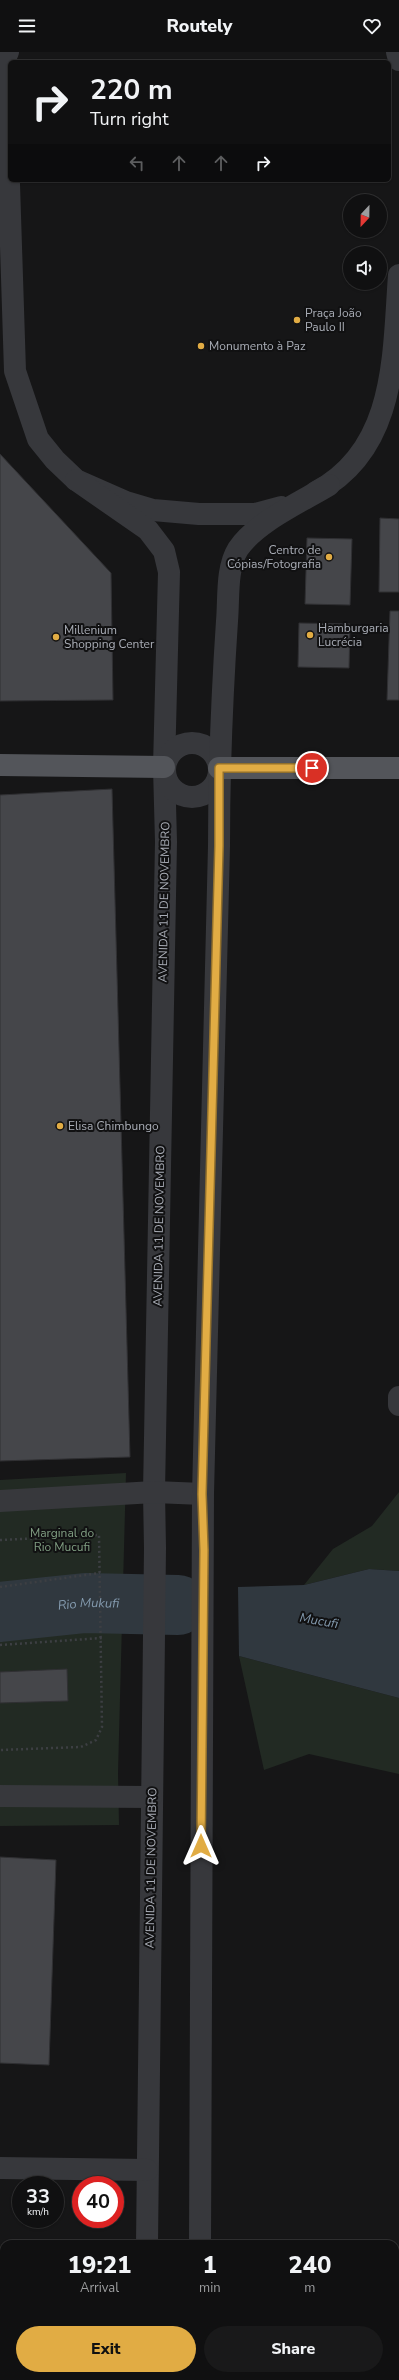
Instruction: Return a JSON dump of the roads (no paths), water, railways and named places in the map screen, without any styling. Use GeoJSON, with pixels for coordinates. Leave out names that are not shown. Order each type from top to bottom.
{"type":"FeatureCollection","features":[{"type":"Feature","properties":{"kind":"main road"},"geometry":{"type":"LineString","coordinates":[[0,765],[164,767]]}},
{"type":"Feature","properties":{"kind":"main road"},"geometry":{"type":"LineString","coordinates":[[219,768],[399,768]]}},
{"type":"Feature","properties":{"kind":"street"},"geometry":{"type":"LineString","coordinates":[[397,52],[399,60]]}},
{"type":"Feature","properties":{"kind":"street"},"geometry":{"type":"LineString","coordinates":[[6,54],[8,124]]}},
{"type":"Feature","properties":{"kind":"street"},"geometry":{"type":"LineString","coordinates":[[10,182],[15,371],[38,439],[55,460],[76,480],[126,502],[153,510],[199,514],[255,514],[299,501],[329,485],[353,465],[369,442],[382,414],[390,368],[399,275]]}},
{"type":"Feature","properties":{"kind":"street","name":"AVENIDA 11 DE NOVEMBRO"},"geometry":{"type":"LineString","coordinates":[[76,480],[148,530],[164,552],[169,572],[169,632],[164,767],[166,850],[154,1492],[155,1548],[146,2170],[147,2240]]}},
{"type":"Feature","properties":{"kind":"street","name":"AVENIDA 11 DE NOVEMBRO"},"geometry":{"type":"LineString","coordinates":[[200,2240],[201,1669],[204,1550],[202,1494],[219,846],[219,768],[214,754],[208,748],[192,743],[177,747],[166,760],[164,767],[168,785],[174,792],[190,798],[205,795],[212,790],[219,777],[219,768],[231,570],[237,550],[254,531],[329,485]]}},
{"type":"Feature","properties":{"kind":"street"},"geometry":{"type":"LineString","coordinates":[[399,1397],[399,1405]]}},
{"type":"Feature","properties":{"kind":"street"},"geometry":{"type":"LineString","coordinates":[[0,1501],[154,1492],[202,1494]]}},
{"type":"Feature","properties":{"kind":"street"},"geometry":{"type":"LineString","coordinates":[[0,1796],[152,1797]]}},
{"type":"Feature","properties":{"kind":"street"},"geometry":{"type":"LineString","coordinates":[[0,2168],[146,2170]]}},
{"type":"Feature","properties":{"kind":"water"},"geometry":{"type":"Polygon","coordinates":[[[369,1569],[399,1571],[399,1698],[239,1656],[238,1587],[304,1585],[369,1569]]]}},
{"type":"Feature","properties":{"kind":"water"},"geometry":{"type":"Polygon","coordinates":[[[88,1585],[85,1603],[90,1619],[0,1630],[0,1598],[88,1585]]]}},
{"type":"Feature","properties":{"kind":"waterway","name":"Mucufi"},"geometry":{"type":"LineString","coordinates":[[0,1612],[85,1603],[178,1605]]}},
{"type":"Feature","properties":{"kind":"place","name":"Praça João Paulo II"},"geometry":{"type":"Point","coordinates":[297,320]}},
{"type":"Feature","properties":{"kind":"place","name":"Monumento à Paz"},"geometry":{"type":"Point","coordinates":[201,346]}},
{"type":"Feature","properties":{"kind":"place","name":"Centro de Cópias/Fotografia"},"geometry":{"type":"Point","coordinates":[329,557]}},
{"type":"Feature","properties":{"kind":"place","name":"Hamburgaria Lucrécia"},"geometry":{"type":"Point","coordinates":[310,635]}},
{"type":"Feature","properties":{"kind":"place","name":"Millenium Shopping Center"},"geometry":{"type":"Point","coordinates":[56,637]}},
{"type":"Feature","properties":{"kind":"place","name":"Elisa Chimbungo"},"geometry":{"type":"Point","coordinates":[60,1126]}},
{"type":"Feature","properties":{"kind":"park label","name":"Marginal do Rio Mucufi"},"geometry":{"type":"Point","coordinates":[62,1540]}},
{"type":"Feature","properties":{"kind":"water label","name":"Rio Mukufi"},"geometry":{"type":"Point","coordinates":[89,1605]}}]}
